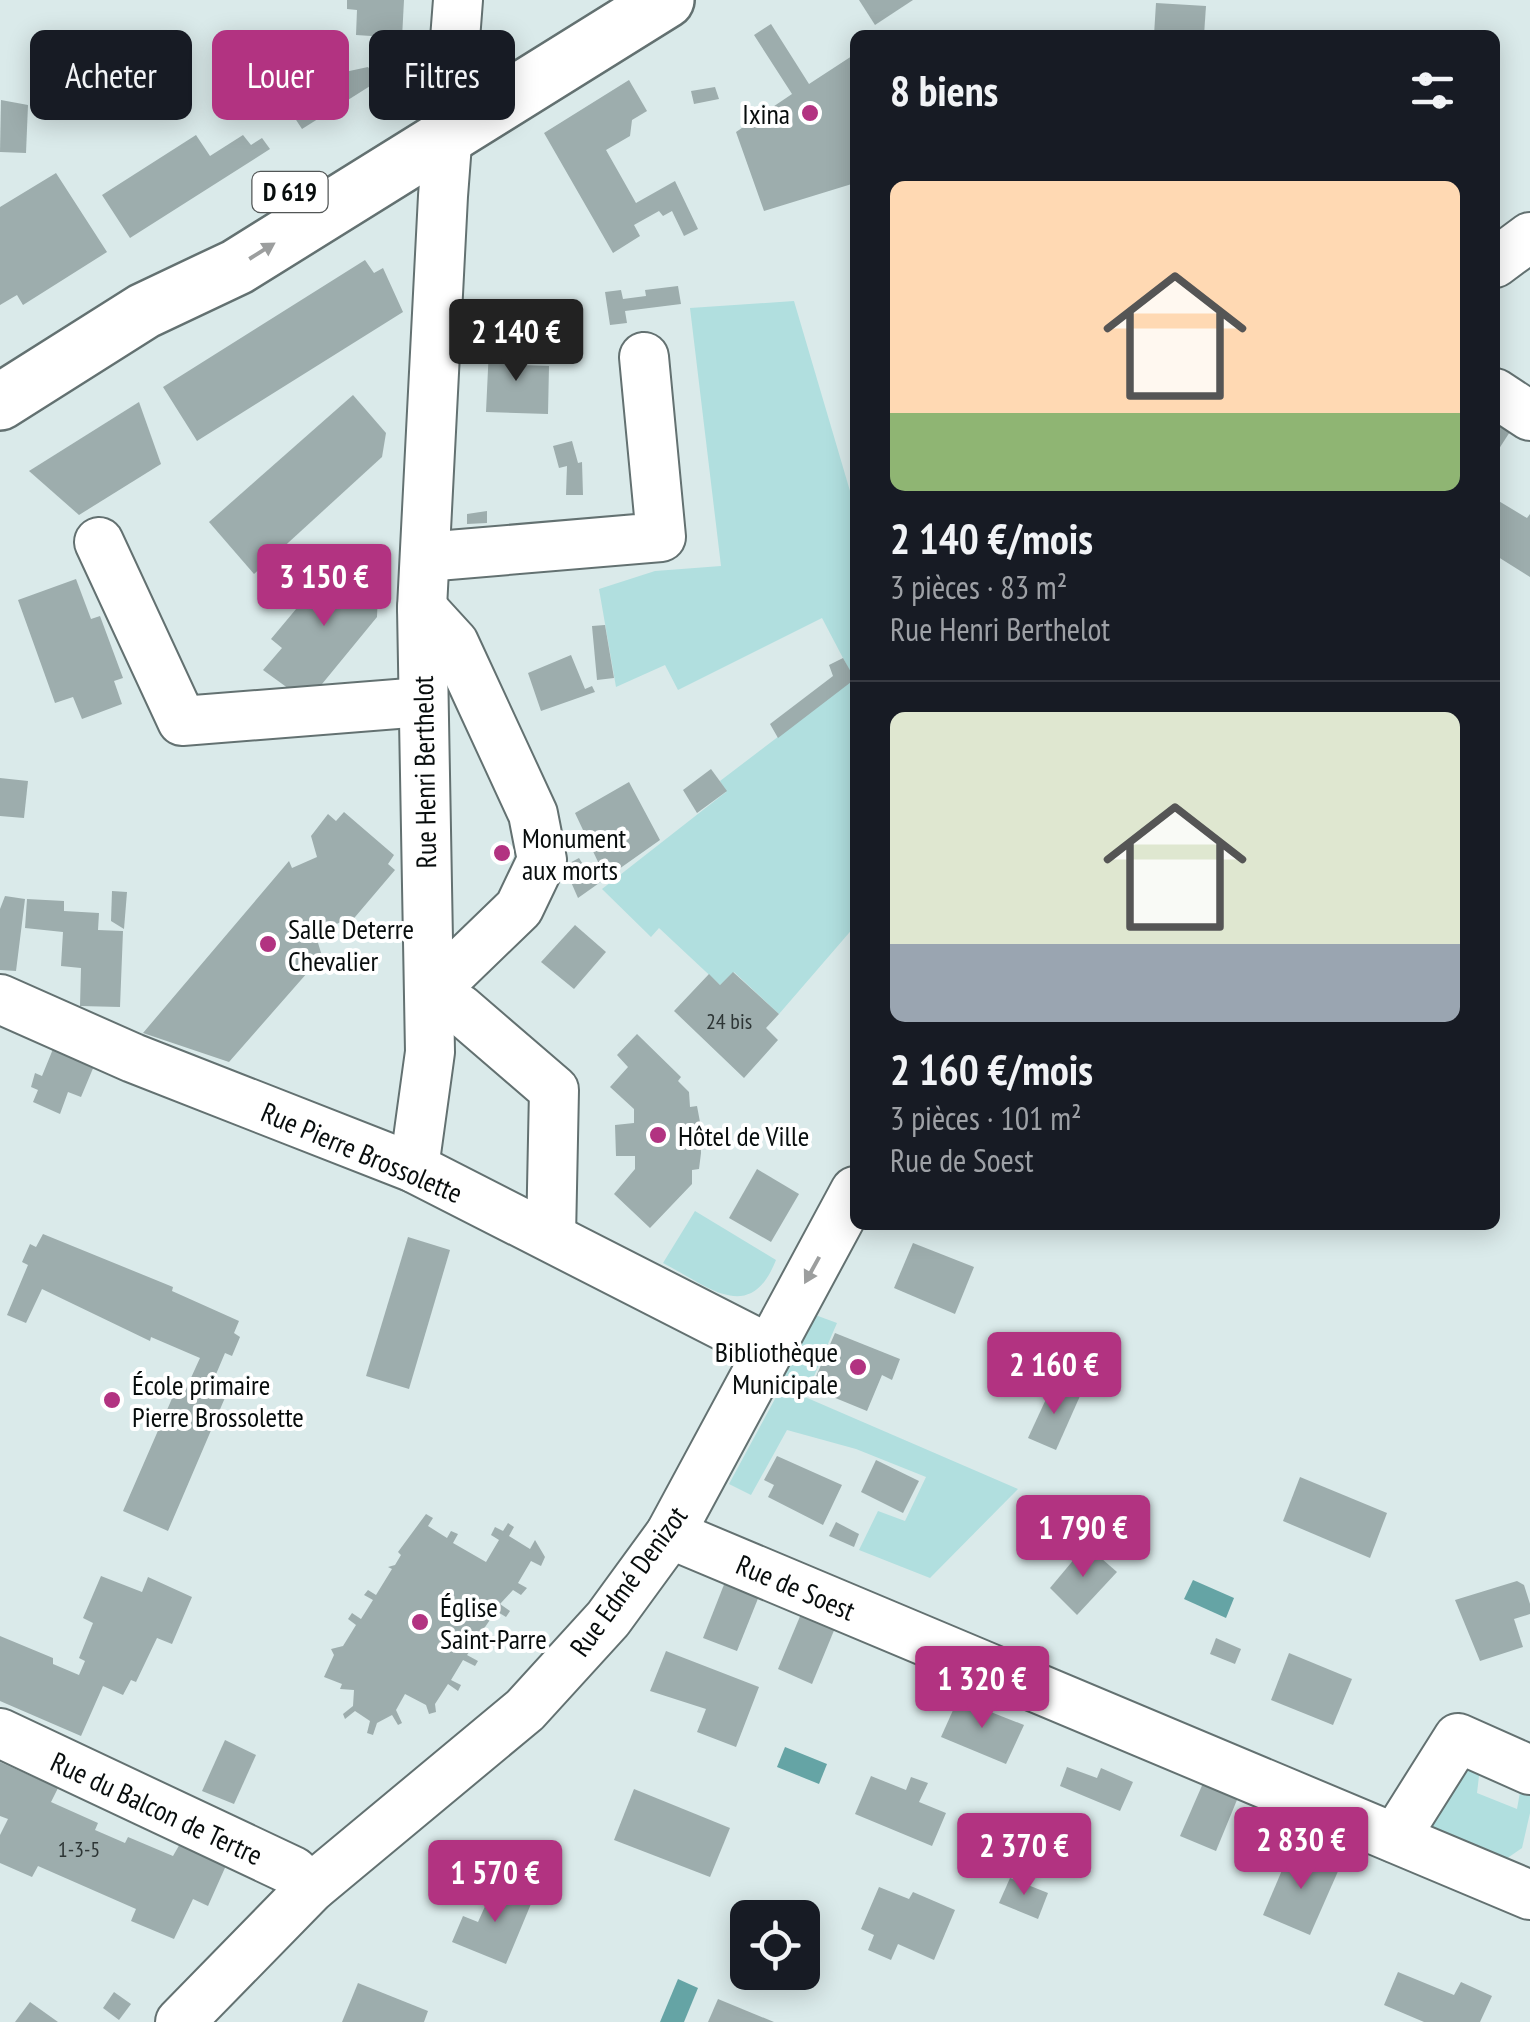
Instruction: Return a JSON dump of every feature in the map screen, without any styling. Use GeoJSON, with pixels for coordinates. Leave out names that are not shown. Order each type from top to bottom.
{"type":"FeatureCollection","features":[{"type":"Feature","properties":{"kind":"main road","name":"D 619"},"geometry":{"type":"LineString","coordinates":[[515,63],[598,0]]}},
{"type":"Feature","properties":{"kind":"main road","name":"D 619"},"geometry":{"type":"LineString","coordinates":[[515,79],[666,0]]}},
{"type":"Feature","properties":{"kind":"main road","name":"D 619"},"geometry":{"type":"LineString","coordinates":[[0,402],[144,310],[237,267],[440,120]]}},
{"type":"Feature","properties":{"kind":"street","name":"Rue Henri Berthelot"},"geometry":{"type":"LineString","coordinates":[[455,30],[458,0]]}},
{"type":"Feature","properties":{"kind":"street","name":"Rue Henri Berthelot"},"geometry":{"type":"LineString","coordinates":[[414,1168],[430,1052],[422,608],[448,120]]}},
{"type":"Feature","properties":{"kind":"street"},"geometry":{"type":"LineString","coordinates":[[1500,259],[1530,238]]}},
{"type":"Feature","properties":{"kind":"street"},"geometry":{"type":"LineString","coordinates":[[424,556],[661,536],[644,357]]}},
{"type":"Feature","properties":{"kind":"street"},"geometry":{"type":"LineString","coordinates":[[1500,396],[1530,416]]}},
{"type":"Feature","properties":{"kind":"street"},"geometry":{"type":"LineString","coordinates":[[100,542],[182,720],[422,702]]}},
{"type":"Feature","properties":{"kind":"street"},"geometry":{"type":"LineString","coordinates":[[422,608],[454,643],[534,814],[542,860],[519,908],[430,994],[460,1009],[554,1090],[551,1238]]}},
{"type":"Feature","properties":{"kind":"street","name":"Rue Pierre Brossolette"},"geometry":{"type":"LineString","coordinates":[[0,999],[204,1086],[414,1168],[769,1348]]}},
{"type":"Feature","properties":{"kind":"street","name":"Rue Edmé Denizot"},"geometry":{"type":"LineString","coordinates":[[180,2022],[310,1888],[525,1710],[608,1619],[670,1534],[850,1200]]}},
{"type":"Feature","properties":{"kind":"street","name":"Rue de Soest"},"geometry":{"type":"LineString","coordinates":[[670,1534],[1394,1838],[1528,1882]]}},
{"type":"Feature","properties":{"kind":"street","name":"Rue du Balcon de Tertre"},"geometry":{"type":"LineString","coordinates":[[0,1733],[293,1872],[310,1888]]}},
{"type":"Feature","properties":{"kind":"street"},"geometry":{"type":"LineString","coordinates":[[1394,1838],[1458,1738],[1530,1770]]}},
{"type":"Feature","properties":{"kind":"shaded area"},"geometry":{"type":"Polygon","coordinates":[[[794,301],[850,491],[850,671],[822,618],[678,690],[665,665],[616,687],[599,589],[655,571],[721,566],[690,308],[794,301]]]}},
{"type":"Feature","properties":{"kind":"shaded area"},"geometry":{"type":"Polygon","coordinates":[[[850,682],[850,932],[779,1014],[734,972],[720,985],[659,928],[651,937],[602,889],[726,792],[720,781],[850,682]]]}},
{"type":"Feature","properties":{"kind":"shaded area"},"geometry":{"type":"Polygon","coordinates":[[[695,1211],[776,1260],[766,1280],[754,1292],[727,1295],[663,1263],[695,1211]]]}},
{"type":"Feature","properties":{"kind":"shaded area"},"geometry":{"type":"Polygon","coordinates":[[[799,1309],[837,1323],[805,1397],[1018,1489],[930,1578],[859,1550],[878,1511],[905,1521],[926,1477],[856,1449],[787,1430],[751,1495],[729,1484],[776,1397],[800,1397],[759,1383],[799,1309]]]}},
{"type":"Feature","properties":{"kind":"shaded area"},"geometry":{"type":"Polygon","coordinates":[[[1193,1580],[1234,1598],[1226,1618],[1184,1599],[1193,1580]]]}},
{"type":"Feature","properties":{"kind":"shaded area"},"geometry":{"type":"Polygon","coordinates":[[[785,1747],[827,1764],[819,1784],[777,1767],[785,1747]]]}},
{"type":"Feature","properties":{"kind":"shaded area"},"geometry":{"type":"Polygon","coordinates":[[[1460,1753],[1481,1759],[1477,1793],[1517,1809],[1522,1781],[1530,1783],[1530,1813],[1522,1848],[1506,1859],[1426,1826],[1460,1753]]]}},
{"type":"Feature","properties":{"kind":"shaded area"},"geometry":{"type":"Polygon","coordinates":[[[678,1979],[698,1988],[684,2022],[660,2022],[678,1979]]]}},
{"type":"Feature","properties":{"kind":"building"},"geometry":{"type":"Polygon","coordinates":[[[347,0],[404,0],[402,30],[369,30],[369,36],[356,35],[357,10],[347,9],[347,0]]]}},
{"type":"Feature","properties":{"kind":"building"},"geometry":{"type":"Polygon","coordinates":[[[859,0],[913,0],[875,25],[859,0]]]}},
{"type":"Feature","properties":{"kind":"building"},"geometry":{"type":"Polygon","coordinates":[[[1156,3],[1206,6],[1204,30],[1154,30],[1156,3]]]}},
{"type":"Feature","properties":{"kind":"building","name":"Ixina"},"geometry":{"type":"Polygon","coordinates":[[[771,24],[809,84],[850,57],[850,185],[764,211],[736,132],[792,94],[754,35],[771,24]]]}},
{"type":"Feature","properties":{"kind":"building"},"geometry":{"type":"Polygon","coordinates":[[[368,67],[369,87],[349,99],[349,71],[368,67]]]}},
{"type":"Feature","properties":{"kind":"building"},"geometry":{"type":"Polygon","coordinates":[[[629,80],[647,111],[632,120],[630,136],[606,150],[636,203],[675,181],[698,229],[684,236],[672,211],[663,216],[659,211],[634,225],[640,236],[613,253],[544,133],[629,80]]]}},
{"type":"Feature","properties":{"kind":"building"},"geometry":{"type":"Polygon","coordinates":[[[715,87],[719,99],[694,104],[691,91],[715,87]]]}},
{"type":"Feature","properties":{"kind":"building"},"geometry":{"type":"Polygon","coordinates":[[[1,100],[28,105],[26,153],[0,152],[1,100]]]}},
{"type":"Feature","properties":{"kind":"building"},"geometry":{"type":"Polygon","coordinates":[[[296,120],[316,120],[302,129],[296,120]]]}},
{"type":"Feature","properties":{"kind":"building"},"geometry":{"type":"Polygon","coordinates":[[[196,135],[210,156],[243,135],[251,145],[262,138],[270,149],[130,238],[102,195],[196,135]]]}},
{"type":"Feature","properties":{"kind":"building"},"geometry":{"type":"Polygon","coordinates":[[[56,173],[107,252],[23,305],[17,295],[0,305],[0,207],[56,173]]]}},
{"type":"Feature","properties":{"kind":"building"},"geometry":{"type":"Polygon","coordinates":[[[365,260],[374,273],[383,268],[403,312],[197,441],[163,387],[365,260]]]}},
{"type":"Feature","properties":{"kind":"building"},"geometry":{"type":"Polygon","coordinates":[[[678,286],[681,304],[625,311],[627,323],[610,325],[605,292],[621,290],[623,299],[646,296],[645,290],[678,286]]]}},
{"type":"Feature","properties":{"kind":"building"},"geometry":{"type":"Polygon","coordinates":[[[489,348],[522,348],[521,365],[549,366],[548,414],[486,412],[489,348]]]}},
{"type":"Feature","properties":{"kind":"building"},"geometry":{"type":"Polygon","coordinates":[[[353,395],[386,433],[382,457],[254,574],[209,522],[353,395]]]}},
{"type":"Feature","properties":{"kind":"building"},"geometry":{"type":"Polygon","coordinates":[[[139,402],[161,464],[79,515],[29,471],[139,402]]]}},
{"type":"Feature","properties":{"kind":"building"},"geometry":{"type":"Polygon","coordinates":[[[1500,414],[1515,424],[1500,447],[1500,414]]]}},
{"type":"Feature","properties":{"kind":"building"},"geometry":{"type":"Polygon","coordinates":[[[572,441],[578,463],[582,462],[583,495],[566,495],[567,466],[559,468],[553,446],[572,441]]]}},
{"type":"Feature","properties":{"kind":"building"},"geometry":{"type":"Polygon","coordinates":[[[1500,502],[1527,518],[1530,514],[1530,577],[1500,558],[1500,502]]]}},
{"type":"Feature","properties":{"kind":"building"},"geometry":{"type":"Polygon","coordinates":[[[487,511],[487,523],[467,524],[467,514],[487,511]]]}},
{"type":"Feature","properties":{"kind":"building"},"geometry":{"type":"Polygon","coordinates":[[[355,558],[374,574],[367,582],[378,591],[377,617],[313,695],[303,686],[296,694],[263,670],[282,648],[271,639],[327,572],[337,580],[355,558]]]}},
{"type":"Feature","properties":{"kind":"building"},"geometry":{"type":"Polygon","coordinates":[[[76,579],[91,619],[100,616],[123,678],[114,681],[122,704],[82,719],[73,697],[55,703],[18,600],[76,579]]]}},
{"type":"Feature","properties":{"kind":"building"},"geometry":{"type":"Polygon","coordinates":[[[605,625],[614,678],[597,680],[592,626],[605,625]]]}},
{"type":"Feature","properties":{"kind":"building"},"geometry":{"type":"Polygon","coordinates":[[[571,655],[585,689],[592,686],[595,692],[541,711],[528,673],[571,655]]]}},
{"type":"Feature","properties":{"kind":"building"},"geometry":{"type":"Polygon","coordinates":[[[843,658],[850,670],[850,683],[778,738],[770,724],[833,676],[829,665],[843,658]]]}},
{"type":"Feature","properties":{"kind":"building"},"geometry":{"type":"Polygon","coordinates":[[[711,769],[727,791],[697,813],[683,790],[711,769]]]}},
{"type":"Feature","properties":{"kind":"building"},"geometry":{"type":"Polygon","coordinates":[[[0,778],[28,781],[24,818],[0,816],[0,778]]]}},
{"type":"Feature","properties":{"kind":"building"},"geometry":{"type":"Polygon","coordinates":[[[629,782],[660,840],[578,898],[564,866],[579,858],[587,871],[599,864],[575,813],[629,782]]]}},
{"type":"Feature","properties":{"kind":"building","name":"Salle Deterre Chevalier"},"geometry":{"type":"Polygon","coordinates":[[[344,812],[394,855],[388,864],[395,870],[344,930],[341,922],[315,933],[322,956],[229,1062],[143,1033],[289,861],[292,868],[317,857],[311,836],[328,814],[336,821],[344,812]]]}},
{"type":"Feature","properties":{"kind":"building"},"geometry":{"type":"Polygon","coordinates":[[[112,891],[127,892],[124,929],[111,921],[112,891]]]}},
{"type":"Feature","properties":{"kind":"building"},"geometry":{"type":"Polygon","coordinates":[[[5,896],[25,899],[16,971],[0,970],[0,909],[5,896]]]}},
{"type":"Feature","properties":{"kind":"building"},"geometry":{"type":"Polygon","coordinates":[[[27,899],[64,901],[64,911],[99,913],[98,930],[123,931],[120,1007],[80,1006],[81,968],[61,966],[63,932],[25,928],[27,899]]]}},
{"type":"Feature","properties":{"kind":"building"},"geometry":{"type":"Polygon","coordinates":[[[575,925],[606,952],[574,989],[541,962],[575,925]]]}},
{"type":"Feature","properties":{"kind":"building"},"geometry":{"type":"Polygon","coordinates":[[[733,972],[779,1014],[766,1028],[778,1040],[744,1078],[674,1011],[709,974],[720,985],[733,972]]]}},
{"type":"Feature","properties":{"kind":"building","name":"Hôtel de Ville"},"geometry":{"type":"Polygon","coordinates":[[[637,1034],[681,1077],[678,1081],[689,1092],[690,1107],[697,1106],[700,1122],[699,1169],[692,1170],[692,1184],[650,1228],[614,1194],[635,1169],[635,1156],[616,1156],[615,1125],[634,1123],[634,1109],[610,1087],[628,1067],[617,1055],[637,1034]]]}},
{"type":"Feature","properties":{"kind":"building"},"geometry":{"type":"Polygon","coordinates":[[[53,1049],[94,1066],[81,1097],[68,1092],[60,1114],[33,1102],[38,1090],[31,1087],[35,1073],[42,1076],[53,1049]]]}},
{"type":"Feature","properties":{"kind":"building"},"geometry":{"type":"Polygon","coordinates":[[[757,1169],[799,1194],[771,1242],[729,1218],[757,1169]]]}},
{"type":"Feature","properties":{"kind":"building"},"geometry":{"type":"Polygon","coordinates":[[[43,1234],[173,1287],[172,1291],[239,1321],[234,1333],[240,1337],[232,1356],[225,1353],[211,1386],[227,1393],[168,1531],[123,1511],[177,1387],[185,1391],[200,1358],[151,1337],[150,1341],[42,1289],[26,1323],[7,1315],[28,1265],[22,1262],[30,1244],[36,1247],[43,1234]]]}},
{"type":"Feature","properties":{"kind":"building"},"geometry":{"type":"Polygon","coordinates":[[[408,1237],[450,1250],[409,1389],[366,1376],[408,1237]]]}},
{"type":"Feature","properties":{"kind":"building"},"geometry":{"type":"Polygon","coordinates":[[[913,1243],[974,1267],[955,1314],[894,1288],[913,1243]]]}},
{"type":"Feature","properties":{"kind":"building","name":"Bibliothèque Municipale"},"geometry":{"type":"Polygon","coordinates":[[[835,1333],[900,1359],[892,1380],[882,1375],[867,1411],[811,1388],[835,1333]]]}},
{"type":"Feature","properties":{"kind":"building"},"geometry":{"type":"Polygon","coordinates":[[[1003,1335],[1034,1348],[1025,1369],[994,1356],[1003,1335]]]}},
{"type":"Feature","properties":{"kind":"building"},"geometry":{"type":"Polygon","coordinates":[[[1037,1352],[1050,1361],[1043,1372],[1030,1363],[1037,1352]]]}},
{"type":"Feature","properties":{"kind":"building"},"geometry":{"type":"Polygon","coordinates":[[[1053,1384],[1080,1396],[1056,1450],[1028,1438],[1053,1384]]]}},
{"type":"Feature","properties":{"kind":"building"},"geometry":{"type":"Polygon","coordinates":[[[777,1456],[842,1485],[823,1525],[768,1497],[774,1485],[764,1480],[777,1456]]]}},
{"type":"Feature","properties":{"kind":"building"},"geometry":{"type":"Polygon","coordinates":[[[876,1460],[919,1481],[903,1513],[861,1492],[876,1460]]]}},
{"type":"Feature","properties":{"kind":"building"},"geometry":{"type":"Polygon","coordinates":[[[1300,1477],[1387,1513],[1370,1558],[1283,1521],[1300,1477]]]}},
{"type":"Feature","properties":{"kind":"building","name":"Église Saint-Parre"},"geometry":{"type":"Polygon","coordinates":[[[426,1514],[433,1518],[428,1526],[447,1538],[451,1531],[458,1534],[453,1543],[486,1562],[499,1540],[491,1535],[495,1527],[503,1531],[508,1523],[514,1527],[509,1536],[530,1549],[535,1540],[545,1557],[541,1566],[531,1561],[518,1583],[527,1588],[521,1595],[513,1590],[500,1604],[510,1611],[506,1617],[496,1611],[483,1630],[493,1636],[489,1643],[480,1637],[467,1655],[478,1661],[475,1666],[463,1660],[451,1680],[461,1685],[458,1691],[448,1684],[435,1704],[436,1712],[429,1714],[426,1705],[405,1694],[396,1710],[402,1723],[398,1725],[392,1715],[377,1723],[373,1735],[367,1733],[370,1721],[355,1711],[345,1719],[343,1714],[353,1706],[354,1690],[340,1689],[342,1684],[324,1677],[334,1655],[331,1649],[343,1646],[356,1625],[348,1619],[352,1613],[361,1619],[373,1600],[364,1595],[368,1590],[376,1595],[392,1569],[388,1567],[395,1565],[401,1555],[398,1552],[426,1514]]]}},
{"type":"Feature","properties":{"kind":"building"},"geometry":{"type":"Polygon","coordinates":[[[836,1522],[859,1534],[854,1547],[829,1536],[836,1522]]]}},
{"type":"Feature","properties":{"kind":"building"},"geometry":{"type":"Polygon","coordinates":[[[1086,1545],[1117,1572],[1077,1615],[1050,1588],[1086,1545]]]}},
{"type":"Feature","properties":{"kind":"building"},"geometry":{"type":"Polygon","coordinates":[[[101,1576],[142,1592],[148,1577],[192,1597],[172,1644],[157,1638],[136,1682],[131,1680],[123,1695],[103,1686],[81,1736],[0,1701],[0,1636],[53,1658],[53,1664],[79,1675],[85,1661],[79,1658],[93,1623],[83,1618],[101,1576]]]}},
{"type":"Feature","properties":{"kind":"building"},"geometry":{"type":"Polygon","coordinates":[[[1517,1581],[1524,1585],[1530,1604],[1530,1614],[1514,1619],[1523,1647],[1480,1661],[1455,1600],[1517,1581]]]}},
{"type":"Feature","properties":{"kind":"building"},"geometry":{"type":"Polygon","coordinates":[[[725,1582],[759,1596],[737,1651],[703,1638],[725,1582]]]}},
{"type":"Feature","properties":{"kind":"building"},"geometry":{"type":"Polygon","coordinates":[[[801,1614],[835,1628],[812,1684],[778,1669],[801,1614]]]}},
{"type":"Feature","properties":{"kind":"building"},"geometry":{"type":"Polygon","coordinates":[[[1216,1638],[1241,1649],[1235,1664],[1210,1654],[1216,1638]]]}},
{"type":"Feature","properties":{"kind":"building"},"geometry":{"type":"Polygon","coordinates":[[[666,1651],[759,1687],[736,1747],[697,1732],[706,1709],[650,1691],[666,1651]]]}},
{"type":"Feature","properties":{"kind":"building"},"geometry":{"type":"Polygon","coordinates":[[[1289,1653],[1352,1679],[1333,1725],[1271,1700],[1289,1653]]]}},
{"type":"Feature","properties":{"kind":"building"},"geometry":{"type":"Polygon","coordinates":[[[958,1699],[1024,1725],[1006,1764],[941,1737],[958,1699]]]}},
{"type":"Feature","properties":{"kind":"building"},"geometry":{"type":"Polygon","coordinates":[[[225,1740],[256,1755],[234,1804],[202,1791],[225,1740]]]}},
{"type":"Feature","properties":{"kind":"building"},"geometry":{"type":"Polygon","coordinates":[[[0,1762],[58,1788],[51,1802],[98,1823],[95,1830],[125,1843],[128,1837],[173,1856],[181,1842],[228,1861],[208,1906],[193,1899],[174,1939],[131,1921],[136,1909],[38,1866],[32,1877],[0,1863],[0,1835],[8,1819],[0,1816],[0,1762]]]}},
{"type":"Feature","properties":{"kind":"building"},"geometry":{"type":"Polygon","coordinates":[[[1067,1767],[1097,1778],[1101,1768],[1133,1782],[1120,1811],[1060,1786],[1067,1767]]]}},
{"type":"Feature","properties":{"kind":"building"},"geometry":{"type":"Polygon","coordinates":[[[871,1776],[906,1790],[911,1777],[928,1783],[919,1802],[946,1813],[932,1846],[855,1814],[871,1776]]]}},
{"type":"Feature","properties":{"kind":"building"},"geometry":{"type":"Polygon","coordinates":[[[1204,1781],[1239,1795],[1216,1851],[1180,1836],[1204,1781]]]}},
{"type":"Feature","properties":{"kind":"building"},"geometry":{"type":"Polygon","coordinates":[[[634,1789],[730,1828],[710,1877],[614,1840],[634,1789]]]}},
{"type":"Feature","properties":{"kind":"building"},"geometry":{"type":"Polygon","coordinates":[[[1291,1849],[1339,1869],[1310,1935],[1263,1915],[1291,1849]]]}},
{"type":"Feature","properties":{"kind":"building"},"geometry":{"type":"Polygon","coordinates":[[[1010,1878],[1048,1893],[1038,1919],[999,1903],[1010,1878]]]}},
{"type":"Feature","properties":{"kind":"building"},"geometry":{"type":"Polygon","coordinates":[[[495,1884],[533,1899],[506,1964],[452,1942],[463,1916],[478,1922],[495,1884]]]}},
{"type":"Feature","properties":{"kind":"building"},"geometry":{"type":"Polygon","coordinates":[[[879,1887],[909,1899],[913,1892],[955,1910],[934,1960],[898,1944],[891,1960],[868,1950],[874,1935],[861,1929],[879,1887]]]}},
{"type":"Feature","properties":{"kind":"building"},"geometry":{"type":"Polygon","coordinates":[[[1398,1972],[1454,1995],[1461,1982],[1492,1996],[1480,2022],[1424,2022],[1384,2005],[1398,1972]]]}},
{"type":"Feature","properties":{"kind":"building"},"geometry":{"type":"Polygon","coordinates":[[[358,1983],[428,2011],[424,2022],[342,2022],[358,1983]]]}},
{"type":"Feature","properties":{"kind":"building"},"geometry":{"type":"Polygon","coordinates":[[[114,1992],[131,2004],[119,2020],[103,2008],[114,1992]]]}},
{"type":"Feature","properties":{"kind":"building"},"geometry":{"type":"Polygon","coordinates":[[[718,1999],[774,2022],[708,2022],[718,1999]]]}},
{"type":"Feature","properties":{"kind":"building"},"geometry":{"type":"Polygon","coordinates":[[[30,2002],[58,2022],[15,2022],[30,2002]]]}},
{"type":"Feature","properties":{"kind":"place","name":"Ixina"},"geometry":{"type":"Point","coordinates":[810,113]}},
{"type":"Feature","properties":{"kind":"place","name":"Monument aux morts"},"geometry":{"type":"Point","coordinates":[502,853]}},
{"type":"Feature","properties":{"kind":"place","name":"Salle Deterre Chevalier"},"geometry":{"type":"Point","coordinates":[268,944]}},
{"type":"Feature","properties":{"kind":"place","name":"Hôtel de Ville"},"geometry":{"type":"Point","coordinates":[658,1135]}},
{"type":"Feature","properties":{"kind":"place","name":"Bibliothèque Municipale"},"geometry":{"type":"Point","coordinates":[858,1367]}},
{"type":"Feature","properties":{"kind":"place","name":"École primaire Pierre Brossolette"},"geometry":{"type":"Point","coordinates":[112,1400]}},
{"type":"Feature","properties":{"kind":"place","name":"Église Saint-Parre"},"geometry":{"type":"Point","coordinates":[420,1622]}}]}
